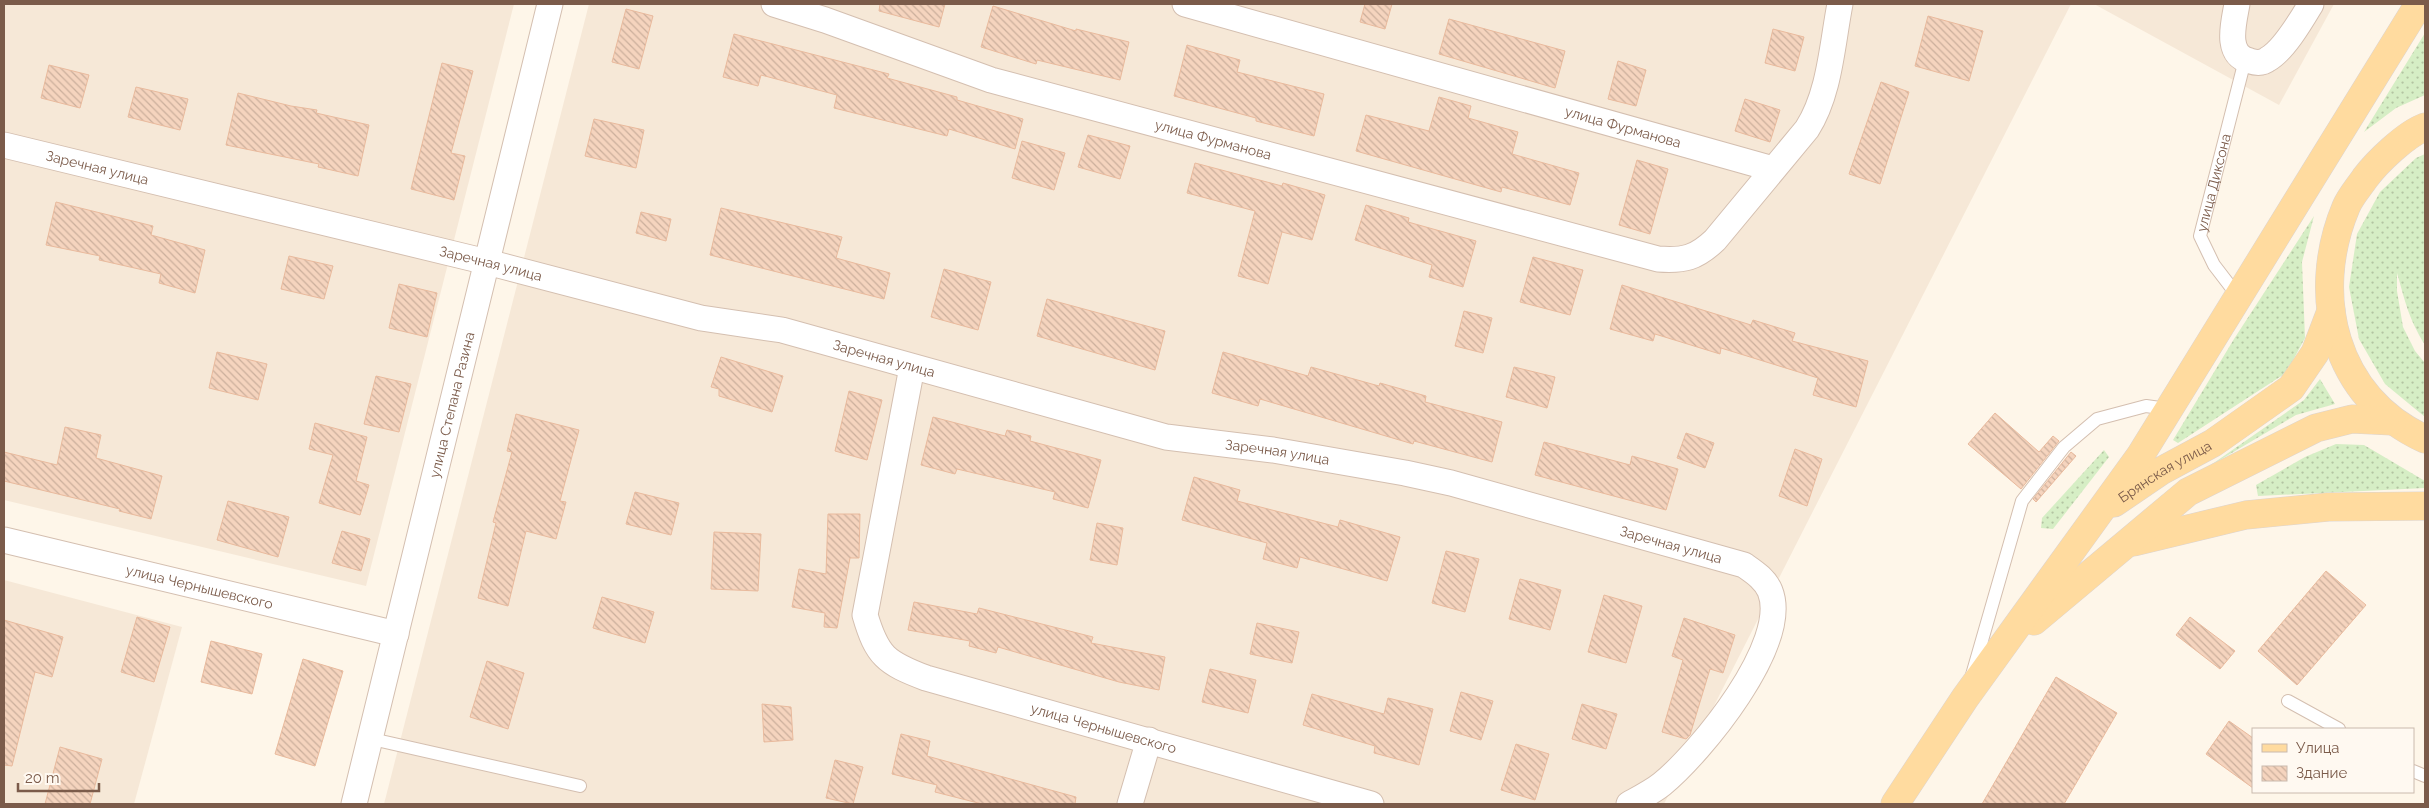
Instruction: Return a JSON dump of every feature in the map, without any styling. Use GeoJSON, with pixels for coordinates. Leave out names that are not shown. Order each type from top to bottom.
{"type":"FeatureCollection","features":[{"type":"Feature","properties":{"kind":"main road"},"geometry":{"type":"LineString","coordinates":[[2100,512],[2140,456],[2237,295],[2419,4]]}},
{"type":"Feature","properties":{"kind":"main road"},"geometry":{"type":"LineString","coordinates":[[2425,127],[2378,161],[2346,205],[2330,257],[2331,311],[2341,354],[2361,391],[2392,421],[2425,439]]}},
{"type":"Feature","properties":{"kind":"main road","name":"Брянская улица"},"geometry":{"type":"LineString","coordinates":[[1895,804],[1965,698],[2100,512],[2161,471],[2213,443],[2291,388],[2315,353],[2331,311]]}},
{"type":"Feature","properties":{"kind":"main road","name":"Брянская улица"},"geometry":{"type":"LineString","coordinates":[[2006,644],[2188,492],[2316,428],[2352,419],[2392,421]]}},
{"type":"Feature","properties":{"kind":"main road"},"geometry":{"type":"LineString","coordinates":[[2128,543],[2246,515],[2328,507],[2425,506]]}},
{"type":"Feature","properties":{"kind":"street","name":"улица Степана Разина"},"geometry":{"type":"LineString","coordinates":[[354,804],[372,739],[550,4]]}},
{"type":"Feature","properties":{"kind":"street","name":"улица Фурманова"},"geometry":{"type":"LineString","coordinates":[[774,4],[827,12],[991,80],[1658,259],[1677,260],[1700,254],[1715,240],[1807,129],[1817,114],[1824,93],[1840,4]]}},
{"type":"Feature","properties":{"kind":"street","name":"улица Фурманова"},"geometry":{"type":"LineString","coordinates":[[1185,4],[1773,169]]}},
{"type":"Feature","properties":{"kind":"street"},"geometry":{"type":"LineString","coordinates":[[2237,4],[2232,42],[2235,51],[2245,60],[2256,63],[2268,60],[2286,41],[2311,4]]}},
{"type":"Feature","properties":{"kind":"street","name":"Заречная улица"},"geometry":{"type":"LineString","coordinates":[[4,145],[487,262],[701,318],[782,330],[1166,437],[1273,450],[1451,483],[1744,565],[1760,576],[1770,592],[1774,614],[1768,639],[1755,667],[1716,729],[1688,760],[1661,785],[1629,804]]}},
{"type":"Feature","properties":{"kind":"street","name":"улица Чернышевского"},"geometry":{"type":"LineString","coordinates":[[912,367],[865,615],[872,640],[883,656],[902,669],[926,678],[1371,804]]}},
{"type":"Feature","properties":{"kind":"street","name":"улица Чернышевского"},"geometry":{"type":"LineString","coordinates":[[4,540],[396,634]]}},
{"type":"Feature","properties":{"kind":"street"},"geometry":{"type":"LineString","coordinates":[[1130,804],[1149,740]]}},
{"type":"Feature","properties":{"kind":"lane","name":"улица Диксона"},"geometry":{"type":"LineString","coordinates":[[2237,295],[2214,265],[2200,236],[2245,60]]}},
{"type":"Feature","properties":{"kind":"lane"},"geometry":{"type":"LineString","coordinates":[[1965,698],[2022,501],[2064,447],[2097,419],[2146,406],[2167,409]]}},
{"type":"Feature","properties":{"kind":"lane"},"geometry":{"type":"LineString","coordinates":[[2288,701],[2337,728]]}},
{"type":"Feature","properties":{"kind":"lane"},"geometry":{"type":"LineString","coordinates":[[372,739],[580,786]]}},
{"type":"Feature","properties":{"kind":"shaded area"},"geometry":{"type":"Polygon","coordinates":[[[4,4],[514,4],[366,586],[4,500],[4,4]]]}},
{"type":"Feature","properties":{"kind":"shaded area"},"geometry":{"type":"Polygon","coordinates":[[[589,4],[2071,4],[1664,804],[384,804],[589,4]]]}},
{"type":"Feature","properties":{"kind":"shaded area"},"geometry":{"type":"Polygon","coordinates":[[[2094,4],[2334,4],[2279,105],[2094,4]]]}},
{"type":"Feature","properties":{"kind":"shaded area"},"geometry":{"type":"Polygon","coordinates":[[[4,580],[182,627],[134,804],[4,804],[4,580]]]}},
{"type":"Feature","properties":{"kind":"green space"},"geometry":{"type":"Polygon","coordinates":[[[2425,33],[2425,95],[2396,108],[2364,132],[2425,33]]]}},
{"type":"Feature","properties":{"kind":"green space"},"geometry":{"type":"Polygon","coordinates":[[[2425,154],[2425,345],[2411,318],[2397,273],[2397,291],[2403,327],[2415,351],[2425,363],[2425,417],[2385,384],[2359,339],[2349,287],[2357,234],[2380,192],[2416,158],[2425,154]]]}},
{"type":"Feature","properties":{"kind":"green space"},"geometry":{"type":"Polygon","coordinates":[[[2314,216],[2302,262],[2305,338],[2286,373],[2178,443],[2173,440],[2234,339],[2314,216]]]}},
{"type":"Feature","properties":{"kind":"green space"},"geometry":{"type":"Polygon","coordinates":[[[2320,379],[2335,404],[2296,415],[2208,467],[2304,400],[2320,379]]]}},
{"type":"Feature","properties":{"kind":"green space"},"geometry":{"type":"Polygon","coordinates":[[[2336,444],[2364,445],[2425,481],[2425,488],[2258,496],[2256,485],[2305,457],[2336,444]]]}},
{"type":"Feature","properties":{"kind":"green space"},"geometry":{"type":"Polygon","coordinates":[[[2104,450],[2109,457],[2053,529],[2041,528],[2042,518],[2104,450]]]}},
{"type":"Feature","properties":{"kind":"building"},"geometry":{"type":"Polygon","coordinates":[[[880,4],[945,4],[939,27],[879,11],[880,4]]]}},
{"type":"Feature","properties":{"kind":"building"},"geometry":{"type":"Polygon","coordinates":[[[1365,4],[1392,4],[1385,29],[1360,22],[1365,4]]]}},
{"type":"Feature","properties":{"kind":"building"},"geometry":{"type":"Polygon","coordinates":[[[993,6],[1076,31],[1076,29],[1129,42],[1120,80],[1037,60],[1036,64],[981,47],[993,6]]]}},
{"type":"Feature","properties":{"kind":"building"},"geometry":{"type":"Polygon","coordinates":[[[626,9],[653,16],[639,69],[612,62],[626,9]]]}},
{"type":"Feature","properties":{"kind":"building"},"geometry":{"type":"Polygon","coordinates":[[[1928,16],[1983,31],[1969,81],[1915,66],[1928,16]]]}},
{"type":"Feature","properties":{"kind":"building"},"geometry":{"type":"Polygon","coordinates":[[[1449,19],[1565,51],[1555,88],[1439,54],[1449,19]]]}},
{"type":"Feature","properties":{"kind":"building"},"geometry":{"type":"Polygon","coordinates":[[[1773,29],[1804,37],[1795,71],[1765,63],[1773,29]]]}},
{"type":"Feature","properties":{"kind":"building"},"geometry":{"type":"Polygon","coordinates":[[[734,34],[889,74],[887,78],[957,97],[957,100],[1023,119],[1015,149],[949,129],[947,136],[834,108],[837,95],[761,75],[758,86],[723,77],[734,34]]]}},
{"type":"Feature","properties":{"kind":"building"},"geometry":{"type":"Polygon","coordinates":[[[1187,45],[1240,60],[1237,72],[1324,94],[1314,136],[1256,121],[1256,118],[1174,96],[1187,45]]]}},
{"type":"Feature","properties":{"kind":"building"},"geometry":{"type":"Polygon","coordinates":[[[1618,61],[1646,70],[1636,106],[1608,99],[1618,61]]]}},
{"type":"Feature","properties":{"kind":"building"},"geometry":{"type":"Polygon","coordinates":[[[442,63],[473,71],[451,153],[465,156],[454,200],[411,189],[442,63]]]}},
{"type":"Feature","properties":{"kind":"building"},"geometry":{"type":"Polygon","coordinates":[[[49,65],[89,75],[80,108],[41,98],[49,65]]]}},
{"type":"Feature","properties":{"kind":"building"},"geometry":{"type":"Polygon","coordinates":[[[1881,82],[1909,92],[1880,184],[1849,174],[1881,82]]]}},
{"type":"Feature","properties":{"kind":"building"},"geometry":{"type":"Polygon","coordinates":[[[136,87],[188,99],[180,130],[128,117],[136,87]]]}},
{"type":"Feature","properties":{"kind":"building"},"geometry":{"type":"Polygon","coordinates":[[[238,93],[291,106],[317,110],[316,113],[369,125],[358,176],[318,167],[319,164],[226,145],[238,93]]]}},
{"type":"Feature","properties":{"kind":"building"},"geometry":{"type":"Polygon","coordinates":[[[1439,97],[1471,106],[1468,118],[1518,132],[1512,154],[1579,173],[1570,205],[1502,187],[1501,192],[1356,151],[1366,115],[1429,131],[1439,97]]]}},
{"type":"Feature","properties":{"kind":"building"},"geometry":{"type":"Polygon","coordinates":[[[1745,99],[1780,110],[1770,142],[1735,131],[1745,99]]]}},
{"type":"Feature","properties":{"kind":"building"},"geometry":{"type":"Polygon","coordinates":[[[594,119],[644,130],[636,168],[585,156],[594,119]]]}},
{"type":"Feature","properties":{"kind":"building"},"geometry":{"type":"Polygon","coordinates":[[[1088,135],[1130,146],[1120,179],[1078,167],[1088,135]]]}},
{"type":"Feature","properties":{"kind":"building"},"geometry":{"type":"Polygon","coordinates":[[[1022,141],[1065,153],[1054,190],[1012,178],[1022,141]]]}},
{"type":"Feature","properties":{"kind":"building"},"geometry":{"type":"Polygon","coordinates":[[[1637,160],[1668,169],[1650,234],[1619,225],[1637,160]]]}},
{"type":"Feature","properties":{"kind":"building"},"geometry":{"type":"Polygon","coordinates":[[[1195,163],[1282,186],[1283,183],[1325,195],[1312,240],[1282,232],[1268,284],[1238,276],[1255,211],[1187,193],[1195,163]]]}},
{"type":"Feature","properties":{"kind":"building"},"geometry":{"type":"Polygon","coordinates":[[[56,202],[153,226],[151,235],[205,250],[195,293],[159,283],[161,274],[99,260],[100,256],[46,245],[56,202]]]}},
{"type":"Feature","properties":{"kind":"building"},"geometry":{"type":"Polygon","coordinates":[[[1366,205],[1409,218],[1408,222],[1476,241],[1463,287],[1429,277],[1432,265],[1355,240],[1366,205]]]}},
{"type":"Feature","properties":{"kind":"building"},"geometry":{"type":"Polygon","coordinates":[[[721,208],[842,237],[836,258],[890,273],[884,299],[710,255],[721,208]]]}},
{"type":"Feature","properties":{"kind":"building"},"geometry":{"type":"Polygon","coordinates":[[[641,212],[671,219],[666,241],[636,233],[641,212]]]}},
{"type":"Feature","properties":{"kind":"building"},"geometry":{"type":"Polygon","coordinates":[[[289,256],[333,266],[324,299],[281,289],[289,256]]]}},
{"type":"Feature","properties":{"kind":"building"},"geometry":{"type":"Polygon","coordinates":[[[1533,257],[1583,270],[1570,315],[1520,302],[1533,257]]]}},
{"type":"Feature","properties":{"kind":"building"},"geometry":{"type":"Polygon","coordinates":[[[944,269],[991,282],[978,330],[931,317],[944,269]]]}},
{"type":"Feature","properties":{"kind":"building"},"geometry":{"type":"Polygon","coordinates":[[[399,284],[437,293],[427,337],[389,328],[399,284]]]}},
{"type":"Feature","properties":{"kind":"building"},"geometry":{"type":"Polygon","coordinates":[[[1622,285],[1751,325],[1753,320],[1795,333],[1792,341],[1868,361],[1856,407],[1813,395],[1818,378],[1721,348],[1720,354],[1655,334],[1653,341],[1610,329],[1622,285]]]}},
{"type":"Feature","properties":{"kind":"building"},"geometry":{"type":"Polygon","coordinates":[[[1047,299],[1165,331],[1155,370],[1037,336],[1047,299]]]}},
{"type":"Feature","properties":{"kind":"building"},"geometry":{"type":"Polygon","coordinates":[[[1464,311],[1492,318],[1483,353],[1455,346],[1464,311]]]}},
{"type":"Feature","properties":{"kind":"building"},"geometry":{"type":"Polygon","coordinates":[[[217,352],[267,364],[258,400],[209,388],[217,352]]]}},
{"type":"Feature","properties":{"kind":"building"},"geometry":{"type":"Polygon","coordinates":[[[1223,352],[1308,376],[1311,367],[1379,386],[1380,383],[1426,396],[1425,402],[1502,422],[1492,462],[1414,441],[1413,444],[1260,399],[1258,406],[1212,393],[1223,352]]]}},
{"type":"Feature","properties":{"kind":"building"},"geometry":{"type":"Polygon","coordinates":[[[721,357],[783,376],[772,412],[719,396],[719,389],[711,387],[721,357]]]}},
{"type":"Feature","properties":{"kind":"building"},"geometry":{"type":"Polygon","coordinates":[[[1514,367],[1555,377],[1547,408],[1506,397],[1514,367]]]}},
{"type":"Feature","properties":{"kind":"building"},"geometry":{"type":"Polygon","coordinates":[[[376,376],[411,384],[399,432],[364,424],[376,376]]]}},
{"type":"Feature","properties":{"kind":"building"},"geometry":{"type":"Polygon","coordinates":[[[849,391],[882,400],[867,460],[835,451],[849,391]]]}},
{"type":"Feature","properties":{"kind":"building"},"geometry":{"type":"Polygon","coordinates":[[[1995,413],[2039,452],[2053,436],[2059,441],[2021,489],[1968,444],[1995,413]]]}},
{"type":"Feature","properties":{"kind":"building"},"geometry":{"type":"Polygon","coordinates":[[[516,414],[579,430],[560,501],[566,502],[556,539],[526,531],[508,606],[478,598],[496,523],[493,522],[512,452],[507,451],[516,414]]]}},
{"type":"Feature","properties":{"kind":"building"},"geometry":{"type":"Polygon","coordinates":[[[933,417],[1005,436],[1007,430],[1031,436],[1030,441],[1101,460],[1088,508],[1053,499],[1055,492],[957,469],[955,474],[921,465],[933,417]]]}},
{"type":"Feature","properties":{"kind":"building"},"geometry":{"type":"Polygon","coordinates":[[[315,423],[367,437],[356,481],[369,485],[360,515],[319,503],[333,455],[309,449],[315,423]]]}},
{"type":"Feature","properties":{"kind":"building"},"geometry":{"type":"Polygon","coordinates":[[[65,427],[101,435],[96,458],[162,476],[151,519],[119,511],[120,509],[4,481],[4,452],[57,465],[65,427]]]}},
{"type":"Feature","properties":{"kind":"building"},"geometry":{"type":"Polygon","coordinates":[[[1686,433],[1714,443],[1705,468],[1677,458],[1686,433]]]}},
{"type":"Feature","properties":{"kind":"building"},"geometry":{"type":"Polygon","coordinates":[[[1544,442],[1630,465],[1632,456],[1678,469],[1666,510],[1535,475],[1544,442]]]}},
{"type":"Feature","properties":{"kind":"building"},"geometry":{"type":"Polygon","coordinates":[[[1795,449],[1822,459],[1807,506],[1779,496],[1795,449]]]}},
{"type":"Feature","properties":{"kind":"building"},"geometry":{"type":"Polygon","coordinates":[[[2071,452],[2076,456],[2036,502],[2033,499],[2071,452]]]}},
{"type":"Feature","properties":{"kind":"building"},"geometry":{"type":"Polygon","coordinates":[[[1194,477],[1240,490],[1237,501],[1338,527],[1340,520],[1400,537],[1387,581],[1300,557],[1297,568],[1263,559],[1267,543],[1182,520],[1194,477]]]}},
{"type":"Feature","properties":{"kind":"building"},"geometry":{"type":"Polygon","coordinates":[[[635,492],[679,503],[671,535],[626,524],[635,492]]]}},
{"type":"Feature","properties":{"kind":"building"},"geometry":{"type":"Polygon","coordinates":[[[228,501],[289,517],[278,557],[217,540],[228,501]]]}},
{"type":"Feature","properties":{"kind":"building"},"geometry":{"type":"Polygon","coordinates":[[[828,514],[860,514],[859,558],[850,558],[837,628],[824,627],[825,613],[792,607],[799,569],[826,574],[828,514]]]}},
{"type":"Feature","properties":{"kind":"building"},"geometry":{"type":"Polygon","coordinates":[[[1097,523],[1123,528],[1117,565],[1090,560],[1097,523]]]}},
{"type":"Feature","properties":{"kind":"building"},"geometry":{"type":"Polygon","coordinates":[[[342,531],[370,539],[361,571],[332,563],[342,531]]]}},
{"type":"Feature","properties":{"kind":"building"},"geometry":{"type":"Polygon","coordinates":[[[714,532],[761,534],[758,591],[711,589],[714,532]]]}},
{"type":"Feature","properties":{"kind":"building"},"geometry":{"type":"Polygon","coordinates":[[[1446,551],[1479,559],[1465,612],[1432,603],[1446,551]]]}},
{"type":"Feature","properties":{"kind":"building"},"geometry":{"type":"Polygon","coordinates":[[[2326,571],[2366,605],[2297,685],[2258,651],[2326,571]]]}},
{"type":"Feature","properties":{"kind":"building"},"geometry":{"type":"Polygon","coordinates":[[[1520,579],[1561,590],[1550,630],[1509,619],[1520,579]]]}},
{"type":"Feature","properties":{"kind":"building"},"geometry":{"type":"Polygon","coordinates":[[[1604,595],[1642,606],[1626,663],[1588,652],[1604,595]]]}},
{"type":"Feature","properties":{"kind":"building"},"geometry":{"type":"Polygon","coordinates":[[[602,597],[654,612],[645,643],[593,628],[602,597]]]}},
{"type":"Feature","properties":{"kind":"building"},"geometry":{"type":"Polygon","coordinates":[[[914,602],[977,614],[979,608],[1093,637],[1091,643],[1165,657],[1159,690],[1119,682],[998,647],[996,653],[969,646],[970,641],[908,630],[914,602]]]}},
{"type":"Feature","properties":{"kind":"building"},"geometry":{"type":"Polygon","coordinates":[[[137,617],[170,627],[154,682],[121,672],[137,617]]]}},
{"type":"Feature","properties":{"kind":"building"},"geometry":{"type":"Polygon","coordinates":[[[2190,617],[2235,651],[2220,669],[2176,635],[2190,617]]]}},
{"type":"Feature","properties":{"kind":"building"},"geometry":{"type":"Polygon","coordinates":[[[1684,618],[1735,635],[1723,673],[1710,669],[1690,735],[1686,739],[1662,732],[1683,660],[1672,656],[1684,618]]]}},
{"type":"Feature","properties":{"kind":"building"},"geometry":{"type":"Polygon","coordinates":[[[4,620],[63,637],[52,677],[35,672],[12,766],[4,765],[4,620]]]}},
{"type":"Feature","properties":{"kind":"building"},"geometry":{"type":"Polygon","coordinates":[[[1257,623],[1299,632],[1292,663],[1250,654],[1257,623]]]}},
{"type":"Feature","properties":{"kind":"building"},"geometry":{"type":"Polygon","coordinates":[[[211,641],[262,654],[252,694],[201,682],[211,641]]]}},
{"type":"Feature","properties":{"kind":"building"},"geometry":{"type":"Polygon","coordinates":[[[303,659],[343,671],[315,766],[275,754],[303,659]]]}},
{"type":"Feature","properties":{"kind":"building"},"geometry":{"type":"Polygon","coordinates":[[[487,661],[524,673],[508,729],[470,717],[487,661]]]}},
{"type":"Feature","properties":{"kind":"building"},"geometry":{"type":"Polygon","coordinates":[[[1210,669],[1256,680],[1248,713],[1202,702],[1210,669]]]}},
{"type":"Feature","properties":{"kind":"building"},"geometry":{"type":"Polygon","coordinates":[[[2056,677],[2117,713],[2064,804],[1982,804],[2056,677]]]}},
{"type":"Feature","properties":{"kind":"building"},"geometry":{"type":"Polygon","coordinates":[[[1461,692],[1493,701],[1481,740],[1450,731],[1461,692]]]}},
{"type":"Feature","properties":{"kind":"building"},"geometry":{"type":"Polygon","coordinates":[[[1312,694],[1384,714],[1388,698],[1433,709],[1419,765],[1374,753],[1375,746],[1303,725],[1312,694]]]}},
{"type":"Feature","properties":{"kind":"building"},"geometry":{"type":"Polygon","coordinates":[[[762,704],[791,707],[793,740],[764,742],[762,704]]]}},
{"type":"Feature","properties":{"kind":"building"},"geometry":{"type":"Polygon","coordinates":[[[1582,704],[1617,714],[1606,749],[1572,739],[1582,704]]]}},
{"type":"Feature","properties":{"kind":"building"},"geometry":{"type":"Polygon","coordinates":[[[2229,721],[2252,737],[2252,787],[2206,754],[2229,721]]]}},
{"type":"Feature","properties":{"kind":"building"},"geometry":{"type":"Polygon","coordinates":[[[901,734],[930,741],[927,756],[1076,797],[1075,804],[982,804],[935,792],[937,785],[892,774],[901,734]]]}},
{"type":"Feature","properties":{"kind":"building"},"geometry":{"type":"Polygon","coordinates":[[[1516,744],[1549,754],[1535,800],[1501,790],[1516,744]]]}},
{"type":"Feature","properties":{"kind":"building"},"geometry":{"type":"Polygon","coordinates":[[[60,747],[102,759],[90,804],[45,804],[60,747]]]}},
{"type":"Feature","properties":{"kind":"building"},"geometry":{"type":"Polygon","coordinates":[[[835,760],[863,767],[853,804],[826,798],[835,760]]]}}]}
